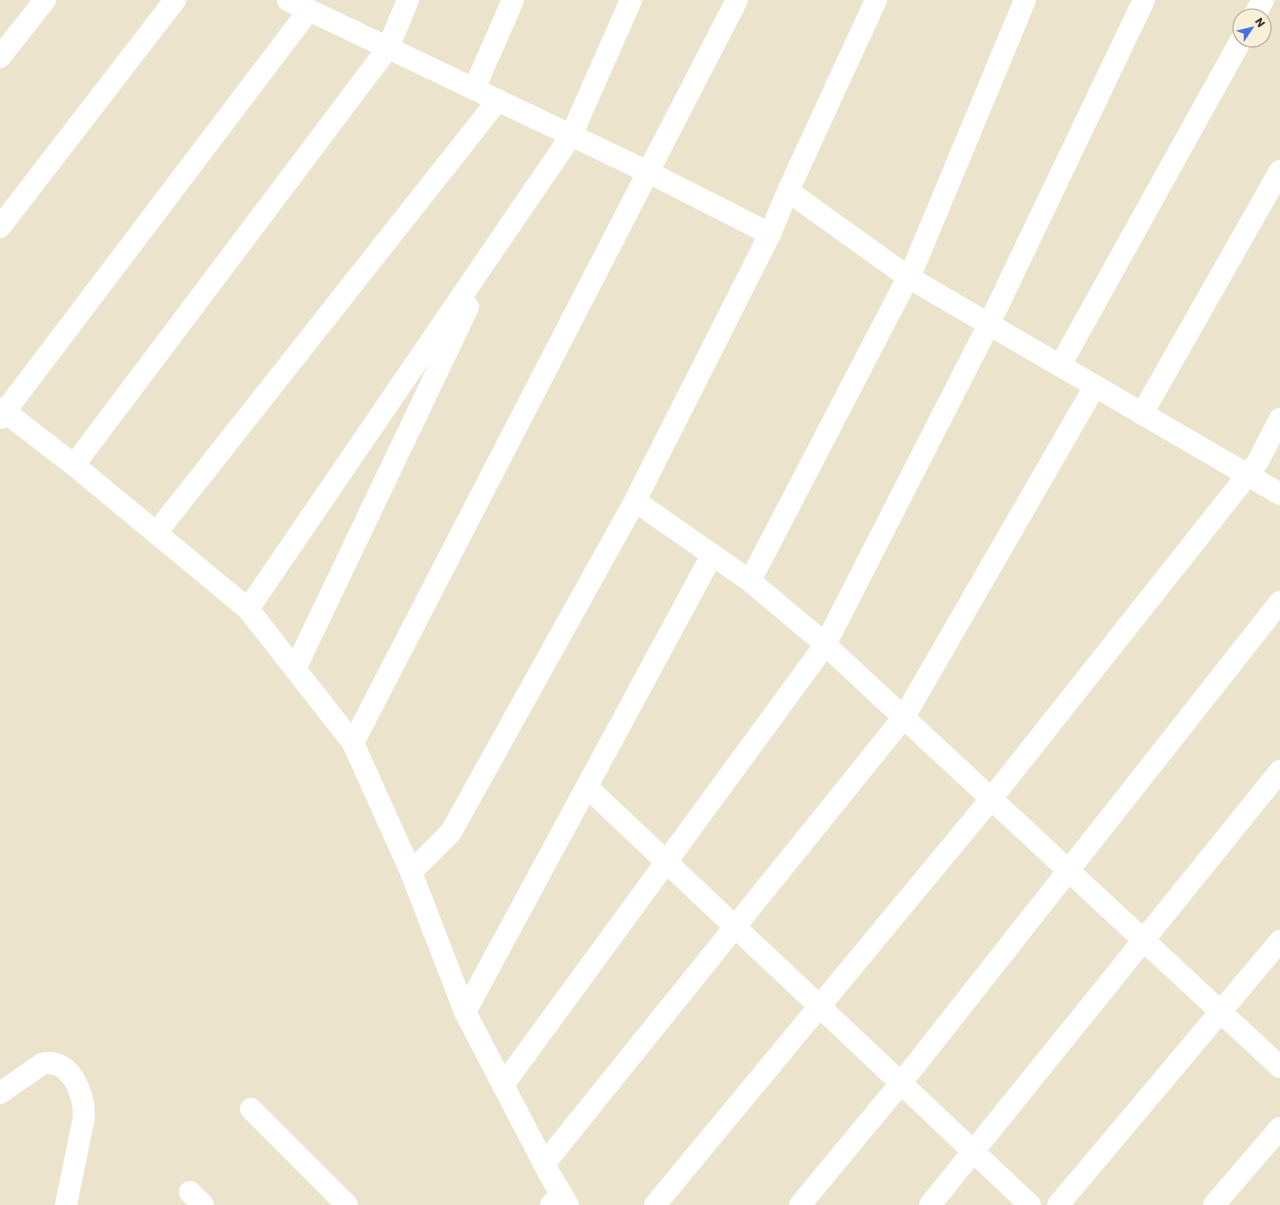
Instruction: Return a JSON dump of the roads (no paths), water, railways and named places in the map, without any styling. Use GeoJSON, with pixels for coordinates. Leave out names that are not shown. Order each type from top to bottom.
{"type":"FeatureCollection","features":[{"type":"Feature","properties":{"kind":"street"},"geometry":{"type":"LineString","coordinates":[[0,57],[45,0]]}},
{"type":"Feature","properties":{"kind":"street"},"geometry":{"type":"LineString","coordinates":[[0,227],[175,0]]}},
{"type":"Feature","properties":{"kind":"street"},"geometry":{"type":"LineString","coordinates":[[288,0],[648,172],[770,234]]}},
{"type":"Feature","properties":{"kind":"street"},"geometry":{"type":"LineString","coordinates":[[74,465],[388,48],[408,0]]}},
{"type":"Feature","properties":{"kind":"street"},"geometry":{"type":"LineString","coordinates":[[474,89],[513,0]]}},
{"type":"Feature","properties":{"kind":"street"},"geometry":{"type":"LineString","coordinates":[[248,609],[571,136],[631,0]]}},
{"type":"Feature","properties":{"kind":"street"},"geometry":{"type":"LineString","coordinates":[[353,742],[737,0]]}},
{"type":"Feature","properties":{"kind":"street"},"geometry":{"type":"LineString","coordinates":[[411,872],[451,832],[635,501],[770,234],[788,191],[876,0]]}},
{"type":"Feature","properties":{"kind":"street"},"geometry":{"type":"LineString","coordinates":[[750,581],[915,264],[1025,0]]}},
{"type":"Feature","properties":{"kind":"street"},"geometry":{"type":"LineString","coordinates":[[503,1085],[825,645],[990,324],[1144,0]]}},
{"type":"Feature","properties":{"kind":"street"},"geometry":{"type":"LineString","coordinates":[[309,10],[2,413],[74,465],[248,609],[353,742],[411,872],[465,1012],[544,1164],[560,1201]]}},
{"type":"Feature","properties":{"kind":"street"},"geometry":{"type":"LineString","coordinates":[[1060,366],[1237,48]]}},
{"type":"Feature","properties":{"kind":"street"},"geometry":{"type":"LineString","coordinates":[[156,533],[498,100]]}},
{"type":"Feature","properties":{"kind":"street"},"geometry":{"type":"LineString","coordinates":[[1142,414],[1280,171]]}},
{"type":"Feature","properties":{"kind":"street"},"geometry":{"type":"LineString","coordinates":[[788,191],[908,277],[1280,494]]}},
{"type":"Feature","properties":{"kind":"street"},"geometry":{"type":"LineString","coordinates":[[295,669],[497,244]]}},
{"type":"Feature","properties":{"kind":"street"},"geometry":{"type":"LineString","coordinates":[[544,1164],[904,718],[1094,386]]}},
{"type":"Feature","properties":{"kind":"street"},"geometry":{"type":"LineString","coordinates":[[655,1205],[991,799],[1257,463],[1280,419]]}},
{"type":"Feature","properties":{"kind":"street"},"geometry":{"type":"LineString","coordinates":[[635,501],[750,581],[825,645],[1280,1066]]}},
{"type":"Feature","properties":{"kind":"street"},"geometry":{"type":"LineString","coordinates":[[465,1012],[712,555]]}},
{"type":"Feature","properties":{"kind":"street"},"geometry":{"type":"LineString","coordinates":[[800,1205],[901,1083],[1280,602]]}},
{"type":"Feature","properties":{"kind":"street"},"geometry":{"type":"LineString","coordinates":[[930,1205],[1280,771]]}},
{"type":"Feature","properties":{"kind":"street"},"geometry":{"type":"LineString","coordinates":[[587,787],[1030,1205]]}},
{"type":"Feature","properties":{"kind":"street"},"geometry":{"type":"LineString","coordinates":[[1058,1205],[1280,941]]}},
{"type":"Feature","properties":{"kind":"street"},"geometry":{"type":"LineString","coordinates":[[0,1094],[42,1064],[51,1062],[61,1065],[79,1089],[84,1106],[84,1117],[66,1205]]}},
{"type":"Feature","properties":{"kind":"street"},"geometry":{"type":"LineString","coordinates":[[250,1109],[347,1205]]}},
{"type":"Feature","properties":{"kind":"street"},"geometry":{"type":"LineString","coordinates":[[1214,1205],[1280,1128]]}}]}
